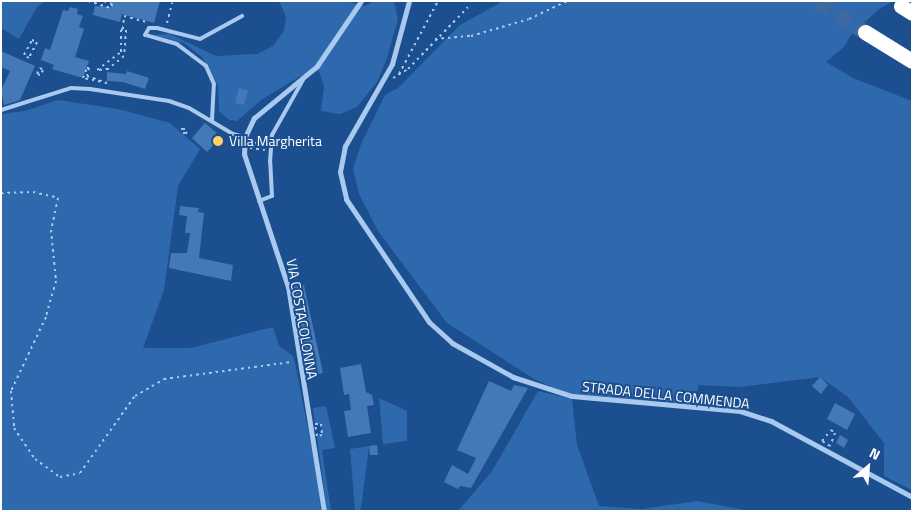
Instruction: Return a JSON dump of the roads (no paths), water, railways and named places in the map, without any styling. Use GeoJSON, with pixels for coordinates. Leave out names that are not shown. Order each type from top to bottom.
{"type":"FeatureCollection","features":[{"type":"Feature","properties":{"kind":"highway"},"geometry":{"type":"LineString","coordinates":[[864,32],[912,61]]}},
{"type":"Feature","properties":{"kind":"street"},"geometry":{"type":"LineString","coordinates":[[245,137],[254,118],[303,80],[332,47],[361,1]]}},
{"type":"Feature","properties":{"kind":"street","name":"STRADA DELLA COMMENDA"},"geometry":{"type":"LineString","coordinates":[[409,1],[386,79],[345,146],[340,172],[341,186],[366,230],[429,322],[452,344],[513,377],[572,396],[740,411],[771,421],[912,497]]}},
{"type":"Feature","properties":{"kind":"street","name":"VIA COSTACOLONNA"},"geometry":{"type":"LineString","coordinates":[[245,137],[244,154],[288,287],[324,511]]}},
{"type":"Feature","properties":{"kind":"lane"},"geometry":{"type":"LineString","coordinates":[[212,120],[214,84],[206,66],[177,44],[145,35],[149,28],[166,30],[200,39],[242,16]]}},
{"type":"Feature","properties":{"kind":"lane"},"geometry":{"type":"LineString","coordinates":[[259,201],[272,196],[270,162],[272,135],[303,80]]}},
{"type":"Feature","properties":{"kind":"lane"},"geometry":{"type":"LineString","coordinates":[[1,110],[71,88],[170,101],[212,120],[233,134],[245,137]]}},
{"type":"Feature","properties":{"kind":"tunnel"},"geometry":{"type":"LineString","coordinates":[[818,1],[865,32]]}},
{"type":"Feature","properties":{"kind":"place","name":"Villa Margherita"},"geometry":{"type":"Point","coordinates":[218,141]}}]}
